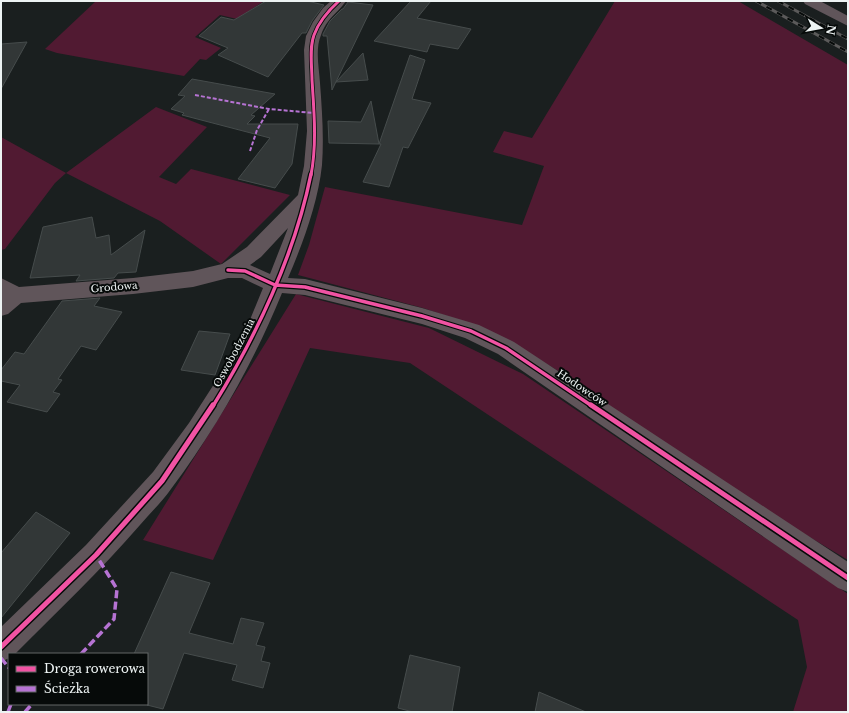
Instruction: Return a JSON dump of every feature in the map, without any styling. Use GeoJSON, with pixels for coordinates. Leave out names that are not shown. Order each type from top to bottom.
{"type":"FeatureCollection","features":[{"type":"Feature","properties":{"kind":"street","name":"Oswobodzenia"},"geometry":{"type":"LineString","coordinates":[[1,647],[96,555],[162,481],[197,431],[224,388],[254,335],[286,259],[307,196],[313,166],[315,131],[311,50],[313,36],[318,25],[328,11],[339,1]]}},
{"type":"Feature","properties":{"kind":"street"},"geometry":{"type":"LineString","coordinates":[[810,1],[848,22]]}},
{"type":"Feature","properties":{"kind":"street","name":"Grodowa"},"geometry":{"type":"LineString","coordinates":[[236,270],[307,196]]}},
{"type":"Feature","properties":{"kind":"street"},"geometry":{"type":"LineString","coordinates":[[254,252],[269,250],[276,251],[285,254],[286,259]]}},
{"type":"Feature","properties":{"kind":"street","name":"Grodowa"},"geometry":{"type":"LineString","coordinates":[[9,290],[133,286],[193,279],[286,259]]}},
{"type":"Feature","properties":{"kind":"street"},"geometry":{"type":"LineString","coordinates":[[236,270],[275,285]]}},
{"type":"Feature","properties":{"kind":"street","name":"Hodowców"},"geometry":{"type":"LineString","coordinates":[[275,285],[305,287],[422,316],[471,331],[506,348],[848,578]]}},
{"type":"Feature","properties":{"kind":"street"},"geometry":{"type":"LineString","coordinates":[[1,308],[9,290]]}},
{"type":"Feature","properties":{"kind":"shaded area"},"geometry":{"type":"Polygon","coordinates":[[[96,1],[264,1],[237,19],[220,15],[195,37],[221,48],[206,60],[200,59],[184,76],[57,53],[45,49],[96,1]]]}},
{"type":"Feature","properties":{"kind":"shaded area"},"geometry":{"type":"Polygon","coordinates":[[[615,1],[738,1],[848,65],[848,560],[781,520],[642,431],[560,372],[532,355],[465,322],[423,308],[298,275],[309,245],[325,187],[522,225],[544,166],[493,152],[504,131],[532,138],[615,1]]]}},
{"type":"Feature","properties":{"kind":"shaded area"},"geometry":{"type":"Polygon","coordinates":[[[156,107],[207,127],[159,177],[176,184],[191,169],[290,195],[221,264],[160,221],[66,173],[156,107]]]}},
{"type":"Feature","properties":{"kind":"shaded area"},"geometry":{"type":"Polygon","coordinates":[[[1,137],[66,173],[55,183],[5,249],[1,250],[1,137]]]}},
{"type":"Feature","properties":{"kind":"shaded area"},"geometry":{"type":"Polygon","coordinates":[[[296,294],[429,328],[523,374],[848,594],[848,712],[793,712],[807,667],[798,620],[410,363],[310,348],[213,560],[143,540],[296,294]]]}},
{"type":"Feature","properties":{"kind":"building"},"geometry":{"type":"Polygon","coordinates":[[[266,1],[307,1],[324,5],[312,21],[306,33],[302,33],[268,77],[218,55],[228,48],[199,36],[221,17],[234,20],[266,1]]]}},
{"type":"Feature","properties":{"kind":"building"},"geometry":{"type":"Polygon","coordinates":[[[411,1],[431,1],[417,18],[471,29],[458,49],[430,44],[427,52],[374,41],[411,1]]]}},
{"type":"Feature","properties":{"kind":"building"},"geometry":{"type":"Polygon","coordinates":[[[348,2],[373,5],[332,90],[327,36],[323,36],[323,34],[330,21],[348,2]]]}},
{"type":"Feature","properties":{"kind":"building"},"geometry":{"type":"Polygon","coordinates":[[[27,42],[1,89],[1,44],[27,42]]]}},
{"type":"Feature","properties":{"kind":"building"},"geometry":{"type":"Polygon","coordinates":[[[363,53],[368,80],[336,82],[363,53]]]}},
{"type":"Feature","properties":{"kind":"building"},"geometry":{"type":"Polygon","coordinates":[[[410,55],[425,60],[412,99],[431,103],[408,148],[403,147],[389,187],[363,182],[381,144],[379,144],[410,55]]]}},
{"type":"Feature","properties":{"kind":"building"},"geometry":{"type":"Polygon","coordinates":[[[192,79],[275,94],[251,115],[255,116],[247,124],[298,124],[292,164],[275,188],[238,179],[270,138],[182,115],[184,113],[171,109],[185,96],[178,95],[192,79]]]}},
{"type":"Feature","properties":{"kind":"building"},"geometry":{"type":"Polygon","coordinates":[[[371,101],[379,144],[329,143],[328,121],[361,122],[371,101]]]}},
{"type":"Feature","properties":{"kind":"building"},"geometry":{"type":"Polygon","coordinates":[[[92,217],[96,238],[109,235],[111,255],[145,230],[136,272],[118,273],[114,278],[76,281],[80,275],[30,278],[43,227],[92,217]]]}},
{"type":"Feature","properties":{"kind":"building"},"geometry":{"type":"Polygon","coordinates":[[[100,298],[94,306],[122,312],[96,350],[81,346],[58,379],[62,380],[53,392],[60,394],[47,412],[7,402],[20,385],[1,381],[1,370],[15,352],[24,354],[62,301],[100,298]]]}},
{"type":"Feature","properties":{"kind":"building"},"geometry":{"type":"Polygon","coordinates":[[[199,331],[230,334],[215,375],[181,370],[199,331]]]}},
{"type":"Feature","properties":{"kind":"building"},"geometry":{"type":"Polygon","coordinates":[[[36,512],[70,533],[1,618],[1,553],[36,512]]]}},
{"type":"Feature","properties":{"kind":"building"},"geometry":{"type":"Polygon","coordinates":[[[171,572],[210,583],[189,633],[233,644],[241,618],[264,623],[256,645],[265,647],[261,661],[270,663],[263,688],[232,680],[237,665],[184,653],[163,709],[147,705],[148,653],[134,653],[171,572]]]}},
{"type":"Feature","properties":{"kind":"building"},"geometry":{"type":"Polygon","coordinates":[[[410,655],[460,667],[452,712],[413,712],[398,708],[410,655]]]}},
{"type":"Feature","properties":{"kind":"building"},"geometry":{"type":"Polygon","coordinates":[[[539,692],[586,712],[535,712],[539,692]]]}},
{"type":"Feature","properties":{"kind":"railway"},"geometry":{"type":"LineString","coordinates":[[756,1],[848,52]]}},
{"type":"Feature","properties":{"kind":"railway"},"geometry":{"type":"LineString","coordinates":[[778,1],[848,39]]}},
{"type":"Feature","properties":{"kind":"marked path"},"geometry":{"type":"LineString","coordinates":[[195,95],[269,109],[299,113],[314,113]]}},
{"type":"Feature","properties":{"kind":"marked path"},"geometry":{"type":"LineString","coordinates":[[250,151],[257,130],[269,109]]}},
{"type":"Feature","properties":{"kind":"marked path"},"geometry":{"type":"LineString","coordinates":[[82,653],[114,619],[117,589],[96,555]]}},
{"type":"Feature","properties":{"kind":"marked path"},"geometry":{"type":"LineString","coordinates":[[1,658],[8,667]]}},
{"type":"Feature","properties":{"kind":"marked path"},"geometry":{"type":"LineString","coordinates":[[8,712],[11,705]]}},
{"type":"Feature","properties":{"kind":"marked path"},"geometry":{"type":"LineString","coordinates":[[25,712],[31,705]]}},
{"type":"Feature","properties":{"kind":"cycle path"},"geometry":{"type":"LineString","coordinates":[[1,647],[96,555],[162,481],[197,431],[224,388],[254,335],[286,259],[307,196],[313,166],[315,131],[311,50],[313,36],[318,25],[328,11],[339,1]]}},
{"type":"Feature","properties":{"kind":"cycle path"},"geometry":{"type":"LineString","coordinates":[[228,270],[245,271],[275,285],[305,287],[422,316],[471,331],[506,348],[848,578]]}}]}
